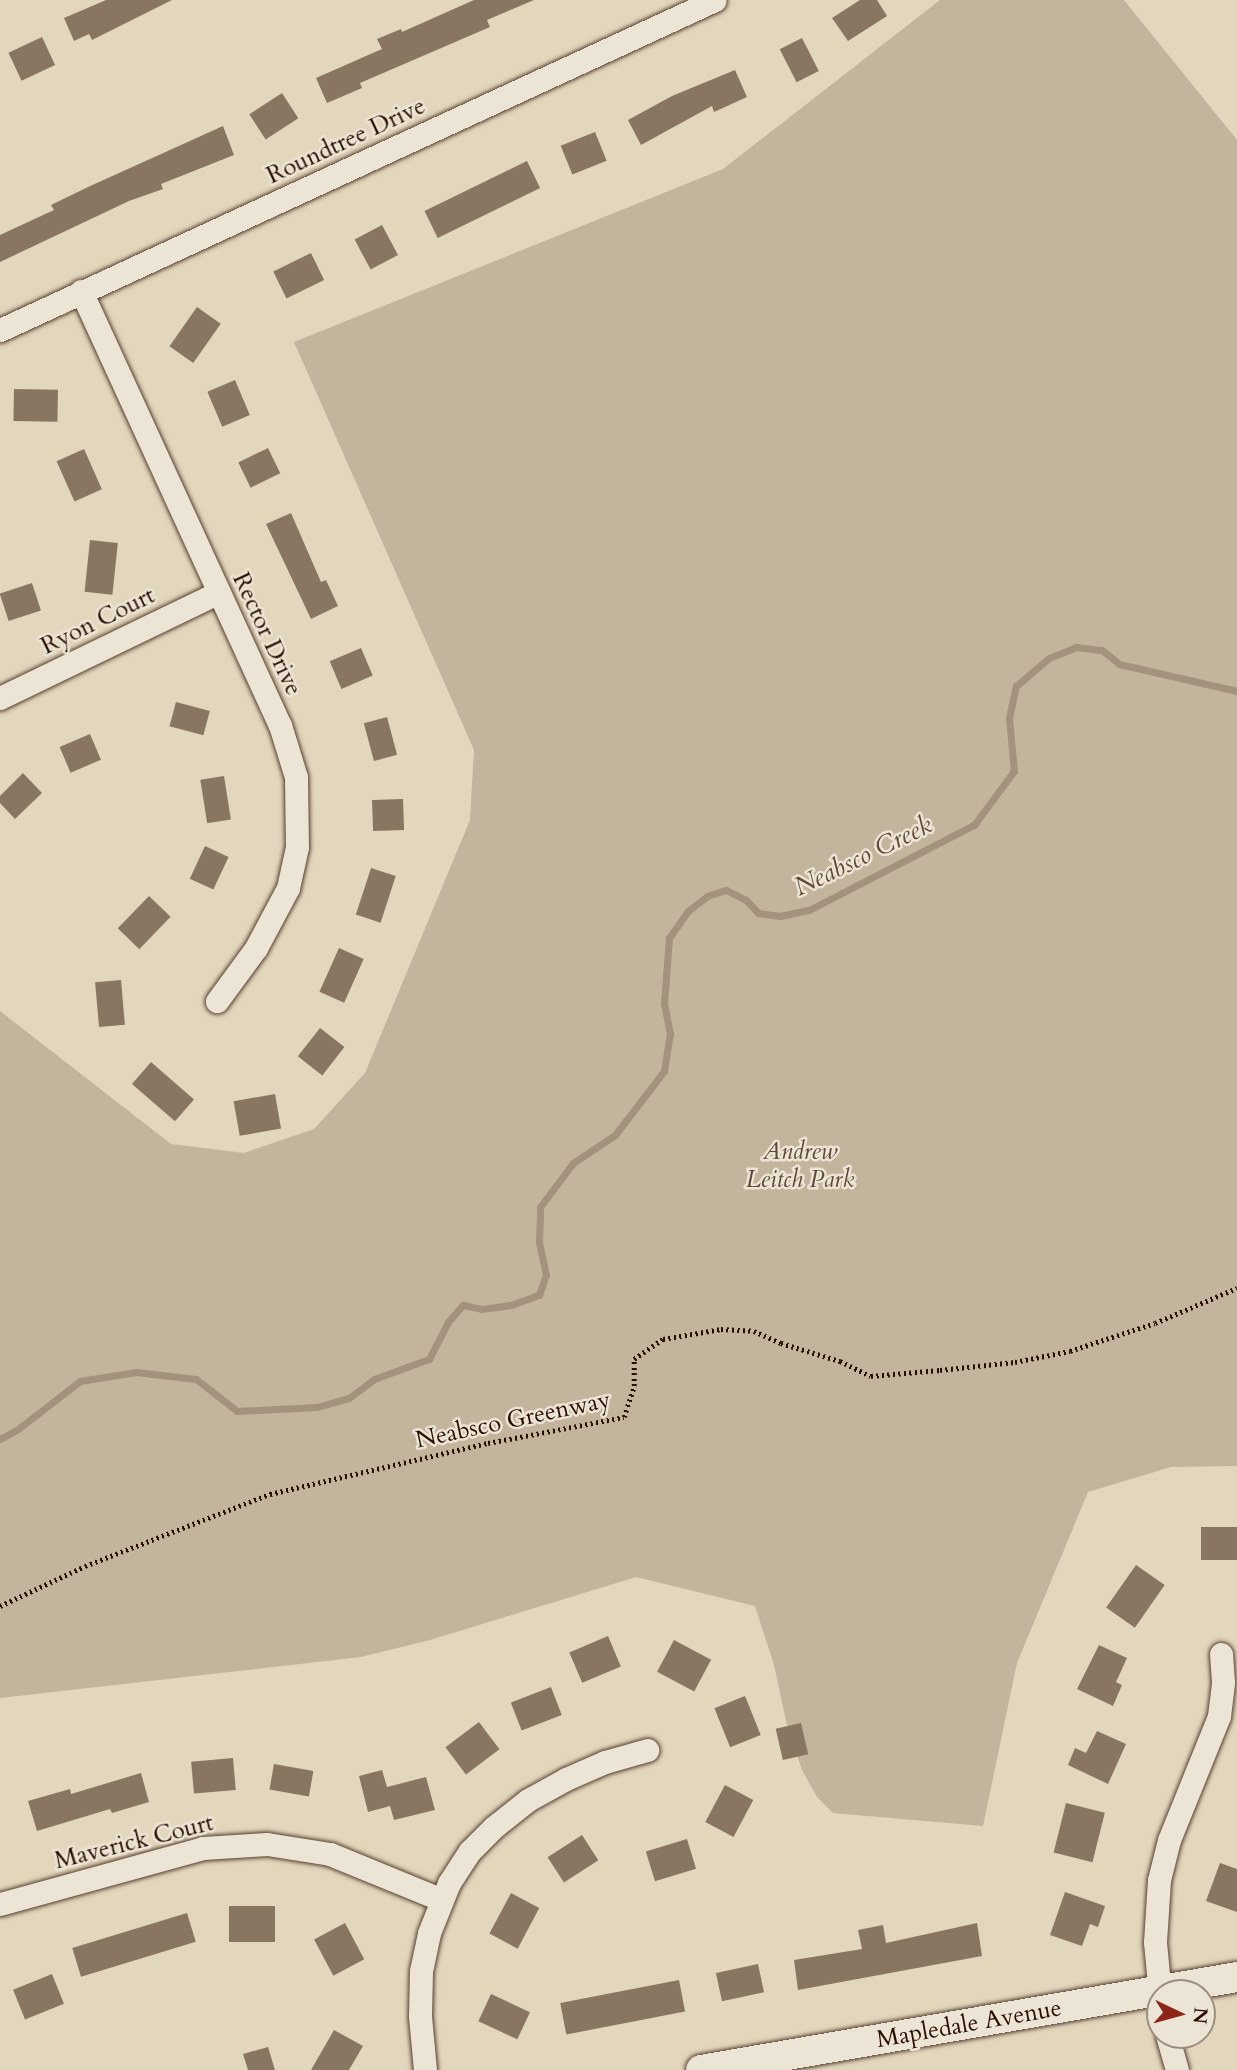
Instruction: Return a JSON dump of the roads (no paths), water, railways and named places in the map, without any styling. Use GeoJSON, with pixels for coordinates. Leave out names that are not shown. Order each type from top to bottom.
{"type":"FeatureCollection","features":[{"type":"Feature","properties":{"kind":"street","name":"Roundtree Drive"},"geometry":{"type":"LineString","coordinates":[[0,330],[715,0]]}},
{"type":"Feature","properties":{"kind":"street","name":"Rector Drive"},"geometry":{"type":"LineString","coordinates":[[82,291],[284,734],[294,768],[298,808],[297,847],[285,895],[256,948],[216,1000]]}},
{"type":"Feature","properties":{"kind":"street","name":"Ryon Court"},"geometry":{"type":"LineString","coordinates":[[0,698],[219,592]]}},
{"type":"Feature","properties":{"kind":"street"},"geometry":{"type":"LineString","coordinates":[[1159,1979],[1155,1942],[1159,1880],[1169,1840],[1219,1716],[1223,1682],[1221,1654]]}},
{"type":"Feature","properties":{"kind":"street"},"geometry":{"type":"LineString","coordinates":[[425,2070],[420,2016],[421,1971],[429,1933],[442,1900],[470,1851],[494,1827],[528,1800],[566,1779],[606,1762],[647,1751]]}},
{"type":"Feature","properties":{"kind":"street","name":"Maverick Court"},"geometry":{"type":"LineString","coordinates":[[0,1904],[203,1848],[267,1844],[330,1854],[442,1900]]}},
{"type":"Feature","properties":{"kind":"street","name":"Mapledale Avenue"},"geometry":{"type":"LineString","coordinates":[[1216,1981],[1237,1977]]}},
{"type":"Feature","properties":{"kind":"street","name":"Mapledale Avenue"},"geometry":{"type":"LineString","coordinates":[[701,2070],[1146,1995]]}},
{"type":"Feature","properties":{"kind":"street"},"geometry":{"type":"LineString","coordinates":[[1171,2049],[1177,2070]]}},
{"type":"Feature","properties":{"kind":"waterway","name":"Neabsco Creek"},"geometry":{"type":"LineString","coordinates":[[0,1439],[18,1429],[80,1381],[136,1372],[196,1379],[237,1411],[317,1407],[349,1398],[374,1379],[429,1359],[448,1322],[463,1305],[482,1309],[511,1305],[539,1295],[546,1275],[539,1242],[540,1207],[573,1163],[615,1135],[664,1071],[670,1034],[664,1004],[669,938],[688,911],[707,896],[726,890],[746,900],[758,913],[780,916],[809,910],[974,825],[1014,771],[1009,718],[1016,686],[1049,658],[1076,647],[1102,650],[1119,664],[1237,691]]}},
{"type":"Feature","properties":{"kind":"park label","name":"Andrew Leitch Park"},"geometry":{"type":"Point","coordinates":[800,1166]}}]}
